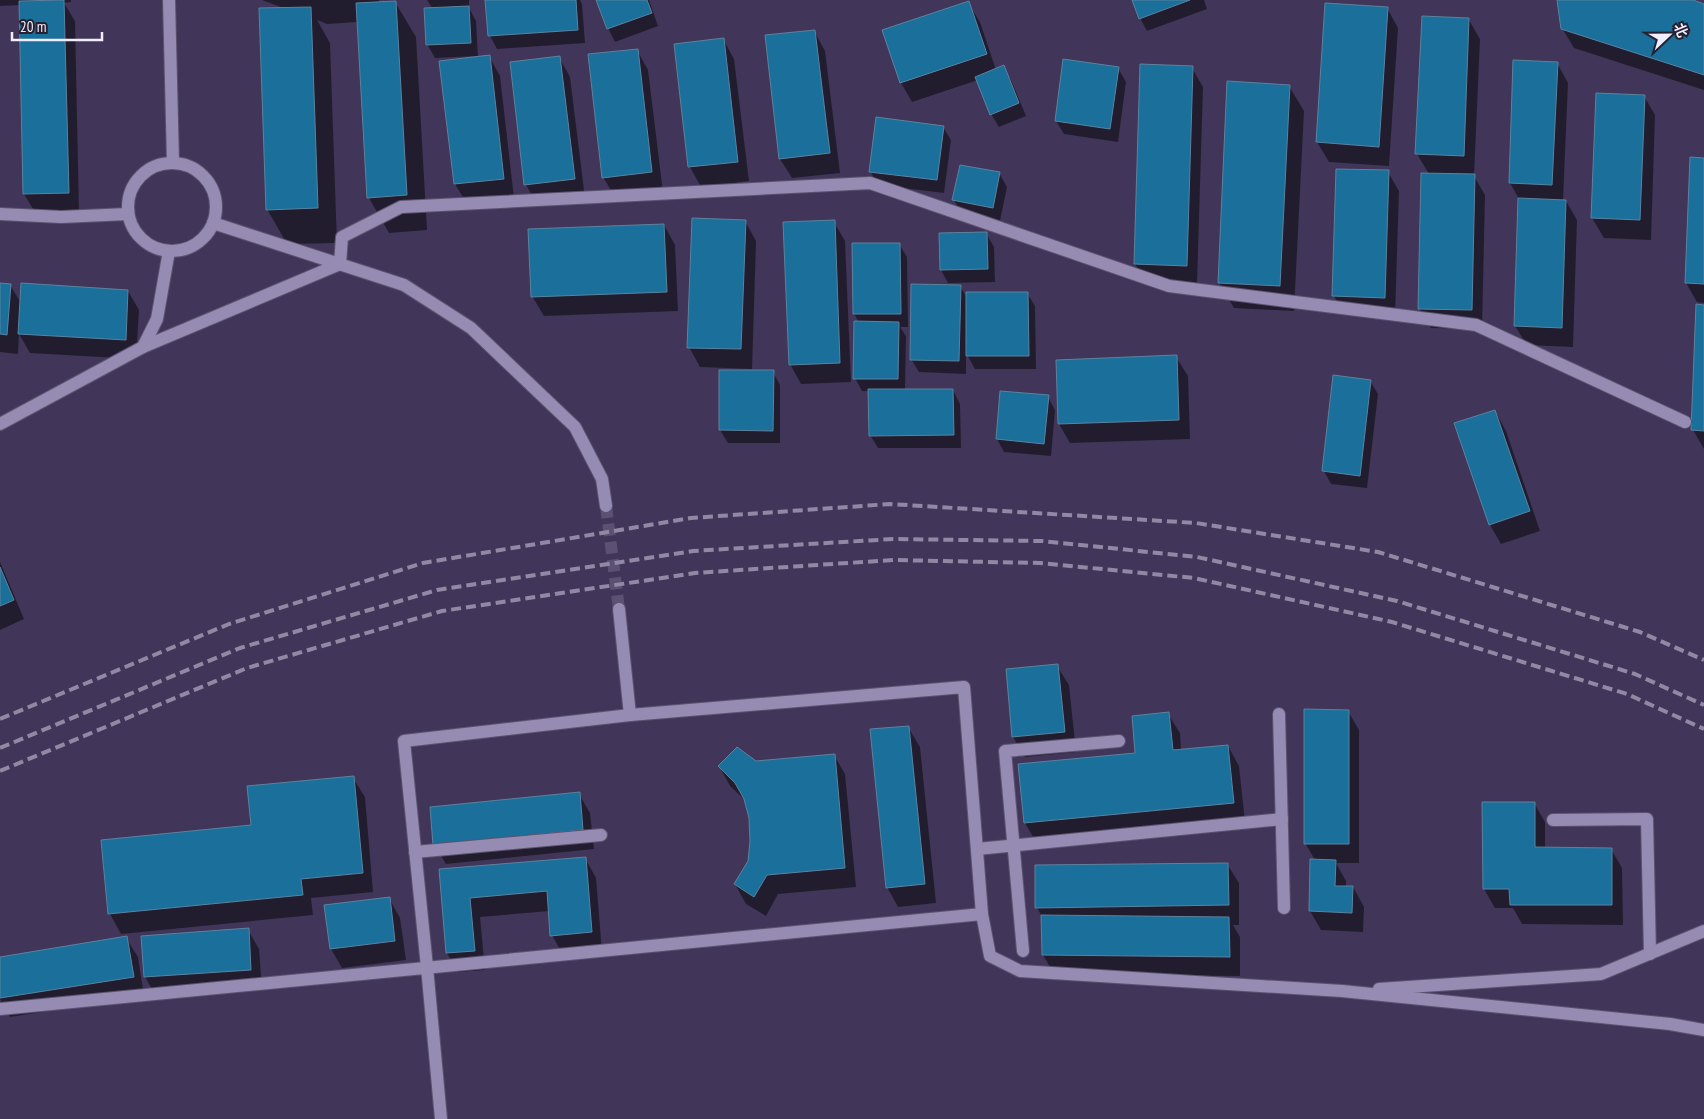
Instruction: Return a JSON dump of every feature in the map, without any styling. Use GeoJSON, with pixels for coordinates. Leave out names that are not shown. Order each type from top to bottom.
{"type":"FeatureCollection","features":[{"type":"Feature","properties":{"kind":"street"},"geometry":{"type":"LineString","coordinates":[[169,0],[173,162]]}},
{"type":"Feature","properties":{"kind":"street"},"geometry":{"type":"LineString","coordinates":[[173,162],[188,165],[200,172],[210,183],[215,196],[217,210],[214,223],[206,236],[195,245],[182,250],[169,251],[155,248],[143,240],[133,228],[128,214],[128,198],[134,184],[144,172],[158,165],[173,162]]}},
{"type":"Feature","properties":{"kind":"street"},"geometry":{"type":"LineString","coordinates":[[340,264],[342,237],[401,208],[870,183],[1169,286],[1476,324],[1684,422]]}},
{"type":"Feature","properties":{"kind":"street"},"geometry":{"type":"LineString","coordinates":[[0,214],[61,217],[128,214]]}},
{"type":"Feature","properties":{"kind":"street"},"geometry":{"type":"LineString","coordinates":[[214,223],[404,285],[471,328],[575,427],[602,479],[606,506]]}},
{"type":"Feature","properties":{"kind":"street"},"geometry":{"type":"LineString","coordinates":[[143,348],[156,320],[169,251]]}},
{"type":"Feature","properties":{"kind":"street"},"geometry":{"type":"LineString","coordinates":[[0,424],[143,348],[340,264]]}},
{"type":"Feature","properties":{"kind":"street"},"geometry":{"type":"LineString","coordinates":[[619,609],[630,715]]}},
{"type":"Feature","properties":{"kind":"street"},"geometry":{"type":"LineString","coordinates":[[441,1119],[404,741],[630,715],[964,687],[982,914],[990,956],[1020,971],[1342,991],[1670,1024],[1704,1030]]}},
{"type":"Feature","properties":{"kind":"street"},"geometry":{"type":"LineString","coordinates":[[1278,714],[1284,908]]}},
{"type":"Feature","properties":{"kind":"street"},"geometry":{"type":"LineString","coordinates":[[1023,951],[1005,751],[1119,741]]}},
{"type":"Feature","properties":{"kind":"street"},"geometry":{"type":"LineString","coordinates":[[977,849],[1282,819]]}},
{"type":"Feature","properties":{"kind":"street"},"geometry":{"type":"LineString","coordinates":[[1553,820],[1647,819],[1650,954]]}},
{"type":"Feature","properties":{"kind":"street"},"geometry":{"type":"LineString","coordinates":[[415,852],[601,835]]}},
{"type":"Feature","properties":{"kind":"street"},"geometry":{"type":"LineString","coordinates":[[0,1009],[982,914]]}},
{"type":"Feature","properties":{"kind":"street"},"geometry":{"type":"LineString","coordinates":[[1342,991],[1601,974],[1704,931]]}},
{"type":"Feature","properties":{"kind":"building"},"geometry":{"type":"Polygon","coordinates":[[[64,0],[69,193],[23,194],[19,1],[64,0]]]}},
{"type":"Feature","properties":{"kind":"building"},"geometry":{"type":"Polygon","coordinates":[[[485,0],[576,0],[578,30],[488,36],[485,0]]]}},
{"type":"Feature","properties":{"kind":"building"},"geometry":{"type":"Polygon","coordinates":[[[596,0],[647,0],[652,13],[607,29],[596,0]]]}},
{"type":"Feature","properties":{"kind":"building"},"geometry":{"type":"Polygon","coordinates":[[[1132,0],[1190,0],[1139,19],[1132,0]]]}},
{"type":"Feature","properties":{"kind":"building"},"geometry":{"type":"Polygon","coordinates":[[[1557,0],[1693,0],[1704,4],[1704,75],[1561,29],[1557,0]]]}},
{"type":"Feature","properties":{"kind":"building"},"geometry":{"type":"Polygon","coordinates":[[[396,1],[407,195],[367,198],[356,3],[396,1]]]}},
{"type":"Feature","properties":{"kind":"building"},"geometry":{"type":"Polygon","coordinates":[[[969,1],[987,54],[900,83],[882,30],[969,1]]]}},
{"type":"Feature","properties":{"kind":"building"},"geometry":{"type":"Polygon","coordinates":[[[1325,3],[1388,7],[1379,147],[1316,142],[1325,3]]]}},
{"type":"Feature","properties":{"kind":"building"},"geometry":{"type":"Polygon","coordinates":[[[469,6],[471,43],[426,45],[424,8],[469,6]]]}},
{"type":"Feature","properties":{"kind":"building"},"geometry":{"type":"Polygon","coordinates":[[[311,7],[318,208],[266,210],[259,8],[311,7]]]}},
{"type":"Feature","properties":{"kind":"building"},"geometry":{"type":"Polygon","coordinates":[[[1422,16],[1469,18],[1464,156],[1415,154],[1422,16]]]}},
{"type":"Feature","properties":{"kind":"building"},"geometry":{"type":"Polygon","coordinates":[[[815,30],[830,153],[779,159],[765,35],[815,30]]]}},
{"type":"Feature","properties":{"kind":"building"},"geometry":{"type":"Polygon","coordinates":[[[724,38],[738,162],[688,167],[674,44],[724,38]]]}},
{"type":"Feature","properties":{"kind":"building"},"geometry":{"type":"Polygon","coordinates":[[[638,49],[652,172],[602,178],[588,54],[638,49]]]}},
{"type":"Feature","properties":{"kind":"building"},"geometry":{"type":"Polygon","coordinates":[[[490,55],[504,179],[454,184],[439,61],[490,55]]]}},
{"type":"Feature","properties":{"kind":"building"},"geometry":{"type":"Polygon","coordinates":[[[560,56],[575,179],[524,185],[510,62],[560,56]]]}},
{"type":"Feature","properties":{"kind":"building"},"geometry":{"type":"Polygon","coordinates":[[[1063,59],[1119,67],[1110,129],[1055,121],[1063,59]]]}},
{"type":"Feature","properties":{"kind":"building"},"geometry":{"type":"Polygon","coordinates":[[[1513,60],[1558,62],[1552,185],[1509,183],[1513,60]]]}},
{"type":"Feature","properties":{"kind":"building"},"geometry":{"type":"Polygon","coordinates":[[[1140,64],[1193,66],[1187,266],[1134,264],[1140,64]]]}},
{"type":"Feature","properties":{"kind":"building"},"geometry":{"type":"Polygon","coordinates":[[[1004,65],[1019,103],[990,115],[975,77],[1004,65]]]}},
{"type":"Feature","properties":{"kind":"building"},"geometry":{"type":"Polygon","coordinates":[[[1227,81],[1290,85],[1280,286],[1218,283],[1227,81]]]}},
{"type":"Feature","properties":{"kind":"building"},"geometry":{"type":"Polygon","coordinates":[[[1596,93],[1645,95],[1640,220],[1591,218],[1596,93]]]}},
{"type":"Feature","properties":{"kind":"building"},"geometry":{"type":"Polygon","coordinates":[[[876,117],[944,126],[937,180],[869,172],[876,117]]]}},
{"type":"Feature","properties":{"kind":"building"},"geometry":{"type":"Polygon","coordinates":[[[1690,157],[1704,158],[1704,284],[1685,283],[1690,157]]]}},
{"type":"Feature","properties":{"kind":"building"},"geometry":{"type":"Polygon","coordinates":[[[960,165],[1000,172],[993,208],[952,200],[960,165]]]}},
{"type":"Feature","properties":{"kind":"building"},"geometry":{"type":"Polygon","coordinates":[[[1336,169],[1389,170],[1385,298],[1332,296],[1336,169]]]}},
{"type":"Feature","properties":{"kind":"building"},"geometry":{"type":"Polygon","coordinates":[[[1421,173],[1475,174],[1472,310],[1418,309],[1421,173]]]}},
{"type":"Feature","properties":{"kind":"building"},"geometry":{"type":"Polygon","coordinates":[[[1518,198],[1566,200],[1562,328],[1514,326],[1518,198]]]}},
{"type":"Feature","properties":{"kind":"building"},"geometry":{"type":"Polygon","coordinates":[[[692,218],[746,220],[741,349],[687,348],[692,218]]]}},
{"type":"Feature","properties":{"kind":"building"},"geometry":{"type":"Polygon","coordinates":[[[835,220],[840,363],[789,365],[783,222],[835,220]]]}},
{"type":"Feature","properties":{"kind":"building"},"geometry":{"type":"Polygon","coordinates":[[[664,224],[667,292],[531,297],[528,229],[664,224]]]}},
{"type":"Feature","properties":{"kind":"building"},"geometry":{"type":"Polygon","coordinates":[[[987,232],[988,269],[940,270],[939,233],[987,232]]]}},
{"type":"Feature","properties":{"kind":"building"},"geometry":{"type":"Polygon","coordinates":[[[852,243],[900,243],[901,314],[853,314],[852,243]]]}},
{"type":"Feature","properties":{"kind":"building"},"geometry":{"type":"Polygon","coordinates":[[[0,283],[11,284],[7,335],[0,334],[0,283]]]}},
{"type":"Feature","properties":{"kind":"building"},"geometry":{"type":"Polygon","coordinates":[[[21,283],[128,290],[126,340],[18,334],[21,283]]]}},
{"type":"Feature","properties":{"kind":"building"},"geometry":{"type":"Polygon","coordinates":[[[911,284],[961,285],[959,361],[910,360],[911,284]]]}},
{"type":"Feature","properties":{"kind":"building"},"geometry":{"type":"Polygon","coordinates":[[[966,292],[1028,292],[1029,356],[966,356],[966,292]]]}},
{"type":"Feature","properties":{"kind":"building"},"geometry":{"type":"Polygon","coordinates":[[[1696,304],[1704,305],[1704,431],[1691,430],[1696,304]]]}},
{"type":"Feature","properties":{"kind":"building"},"geometry":{"type":"Polygon","coordinates":[[[854,321],[899,322],[898,379],[853,379],[854,321]]]}},
{"type":"Feature","properties":{"kind":"building"},"geometry":{"type":"Polygon","coordinates":[[[1177,355],[1179,420],[1058,424],[1056,360],[1177,355]]]}},
{"type":"Feature","properties":{"kind":"building"},"geometry":{"type":"Polygon","coordinates":[[[719,370],[774,370],[773,431],[719,430],[719,370]]]}},
{"type":"Feature","properties":{"kind":"building"},"geometry":{"type":"Polygon","coordinates":[[[1333,375],[1371,380],[1360,476],[1322,471],[1333,375]]]}},
{"type":"Feature","properties":{"kind":"building"},"geometry":{"type":"Polygon","coordinates":[[[868,389],[953,389],[954,435],[869,436],[868,389]]]}},
{"type":"Feature","properties":{"kind":"building"},"geometry":{"type":"Polygon","coordinates":[[[1000,391],[1049,395],[1044,444],[996,439],[1000,391]]]}},
{"type":"Feature","properties":{"kind":"building"},"geometry":{"type":"Polygon","coordinates":[[[1495,410],[1530,511],[1489,525],[1454,423],[1495,410]]]}},
{"type":"Feature","properties":{"kind":"building"},"geometry":{"type":"Polygon","coordinates":[[[0,567],[14,600],[0,606],[0,567]]]}},
{"type":"Feature","properties":{"kind":"building"},"geometry":{"type":"Polygon","coordinates":[[[1058,664],[1065,732],[1012,737],[1006,669],[1058,664]]]}},
{"type":"Feature","properties":{"kind":"building"},"geometry":{"type":"Polygon","coordinates":[[[1304,709],[1349,710],[1349,844],[1304,844],[1304,709]]]}},
{"type":"Feature","properties":{"kind":"building"},"geometry":{"type":"Polygon","coordinates":[[[1169,712],[1173,750],[1228,745],[1234,803],[1024,823],[1018,764],[1135,753],[1132,716],[1169,712]]]}},
{"type":"Feature","properties":{"kind":"building"},"geometry":{"type":"Polygon","coordinates":[[[909,726],[925,884],[886,888],[870,729],[909,726]]]}},
{"type":"Feature","properties":{"kind":"building"},"geometry":{"type":"Polygon","coordinates":[[[737,747],[756,761],[835,754],[845,868],[767,875],[754,897],[734,884],[748,861],[750,841],[749,818],[744,799],[735,783],[718,766],[737,747]]]}},
{"type":"Feature","properties":{"kind":"building"},"geometry":{"type":"Polygon","coordinates":[[[354,776],[363,873],[301,879],[303,895],[108,914],[101,840],[251,825],[247,786],[354,776]]]}},
{"type":"Feature","properties":{"kind":"building"},"geometry":{"type":"Polygon","coordinates":[[[580,792],[583,830],[433,845],[430,807],[580,792]]]}},
{"type":"Feature","properties":{"kind":"building"},"geometry":{"type":"Polygon","coordinates":[[[1482,802],[1535,802],[1535,847],[1612,848],[1612,905],[1510,905],[1509,889],[1483,889],[1482,802]]]}},
{"type":"Feature","properties":{"kind":"building"},"geometry":{"type":"Polygon","coordinates":[[[586,857],[592,932],[550,936],[547,891],[470,898],[475,951],[446,953],[439,869],[586,857]]]}},
{"type":"Feature","properties":{"kind":"building"},"geometry":{"type":"Polygon","coordinates":[[[1310,859],[1336,860],[1335,886],[1353,886],[1352,913],[1309,911],[1310,859]]]}},
{"type":"Feature","properties":{"kind":"building"},"geometry":{"type":"Polygon","coordinates":[[[1228,863],[1229,905],[1035,908],[1035,865],[1228,863]]]}},
{"type":"Feature","properties":{"kind":"building"},"geometry":{"type":"Polygon","coordinates":[[[390,897],[395,941],[330,949],[324,905],[390,897]]]}},
{"type":"Feature","properties":{"kind":"building"},"geometry":{"type":"Polygon","coordinates":[[[1041,915],[1229,917],[1230,957],[1042,955],[1041,915]]]}},
{"type":"Feature","properties":{"kind":"building"},"geometry":{"type":"Polygon","coordinates":[[[249,928],[251,970],[144,977],[141,936],[249,928]]]}},
{"type":"Feature","properties":{"kind":"building"},"geometry":{"type":"Polygon","coordinates":[[[127,936],[134,977],[0,998],[0,957],[127,936]]]}},
{"type":"Feature","properties":{"kind":"tunnel"},"geometry":{"type":"LineString","coordinates":[[606,506],[619,609]]}},
{"type":"Feature","properties":{"kind":"railway"},"geometry":{"type":"LineString","coordinates":[[0,719],[229,624],[423,563],[691,518],[890,504],[1196,523],[1378,552],[1640,632],[1704,660]]}},
{"type":"Feature","properties":{"kind":"railway"},"geometry":{"type":"LineString","coordinates":[[0,748],[240,648],[437,590],[693,551],[893,539],[1042,541],[1197,557],[1397,601],[1635,674],[1704,705]]}},
{"type":"Feature","properties":{"kind":"railway"},"geometry":{"type":"LineString","coordinates":[[0,771],[247,668],[442,611],[695,573],[893,560],[1040,563],[1194,578],[1392,622],[1627,694],[1704,729]]}}]}
